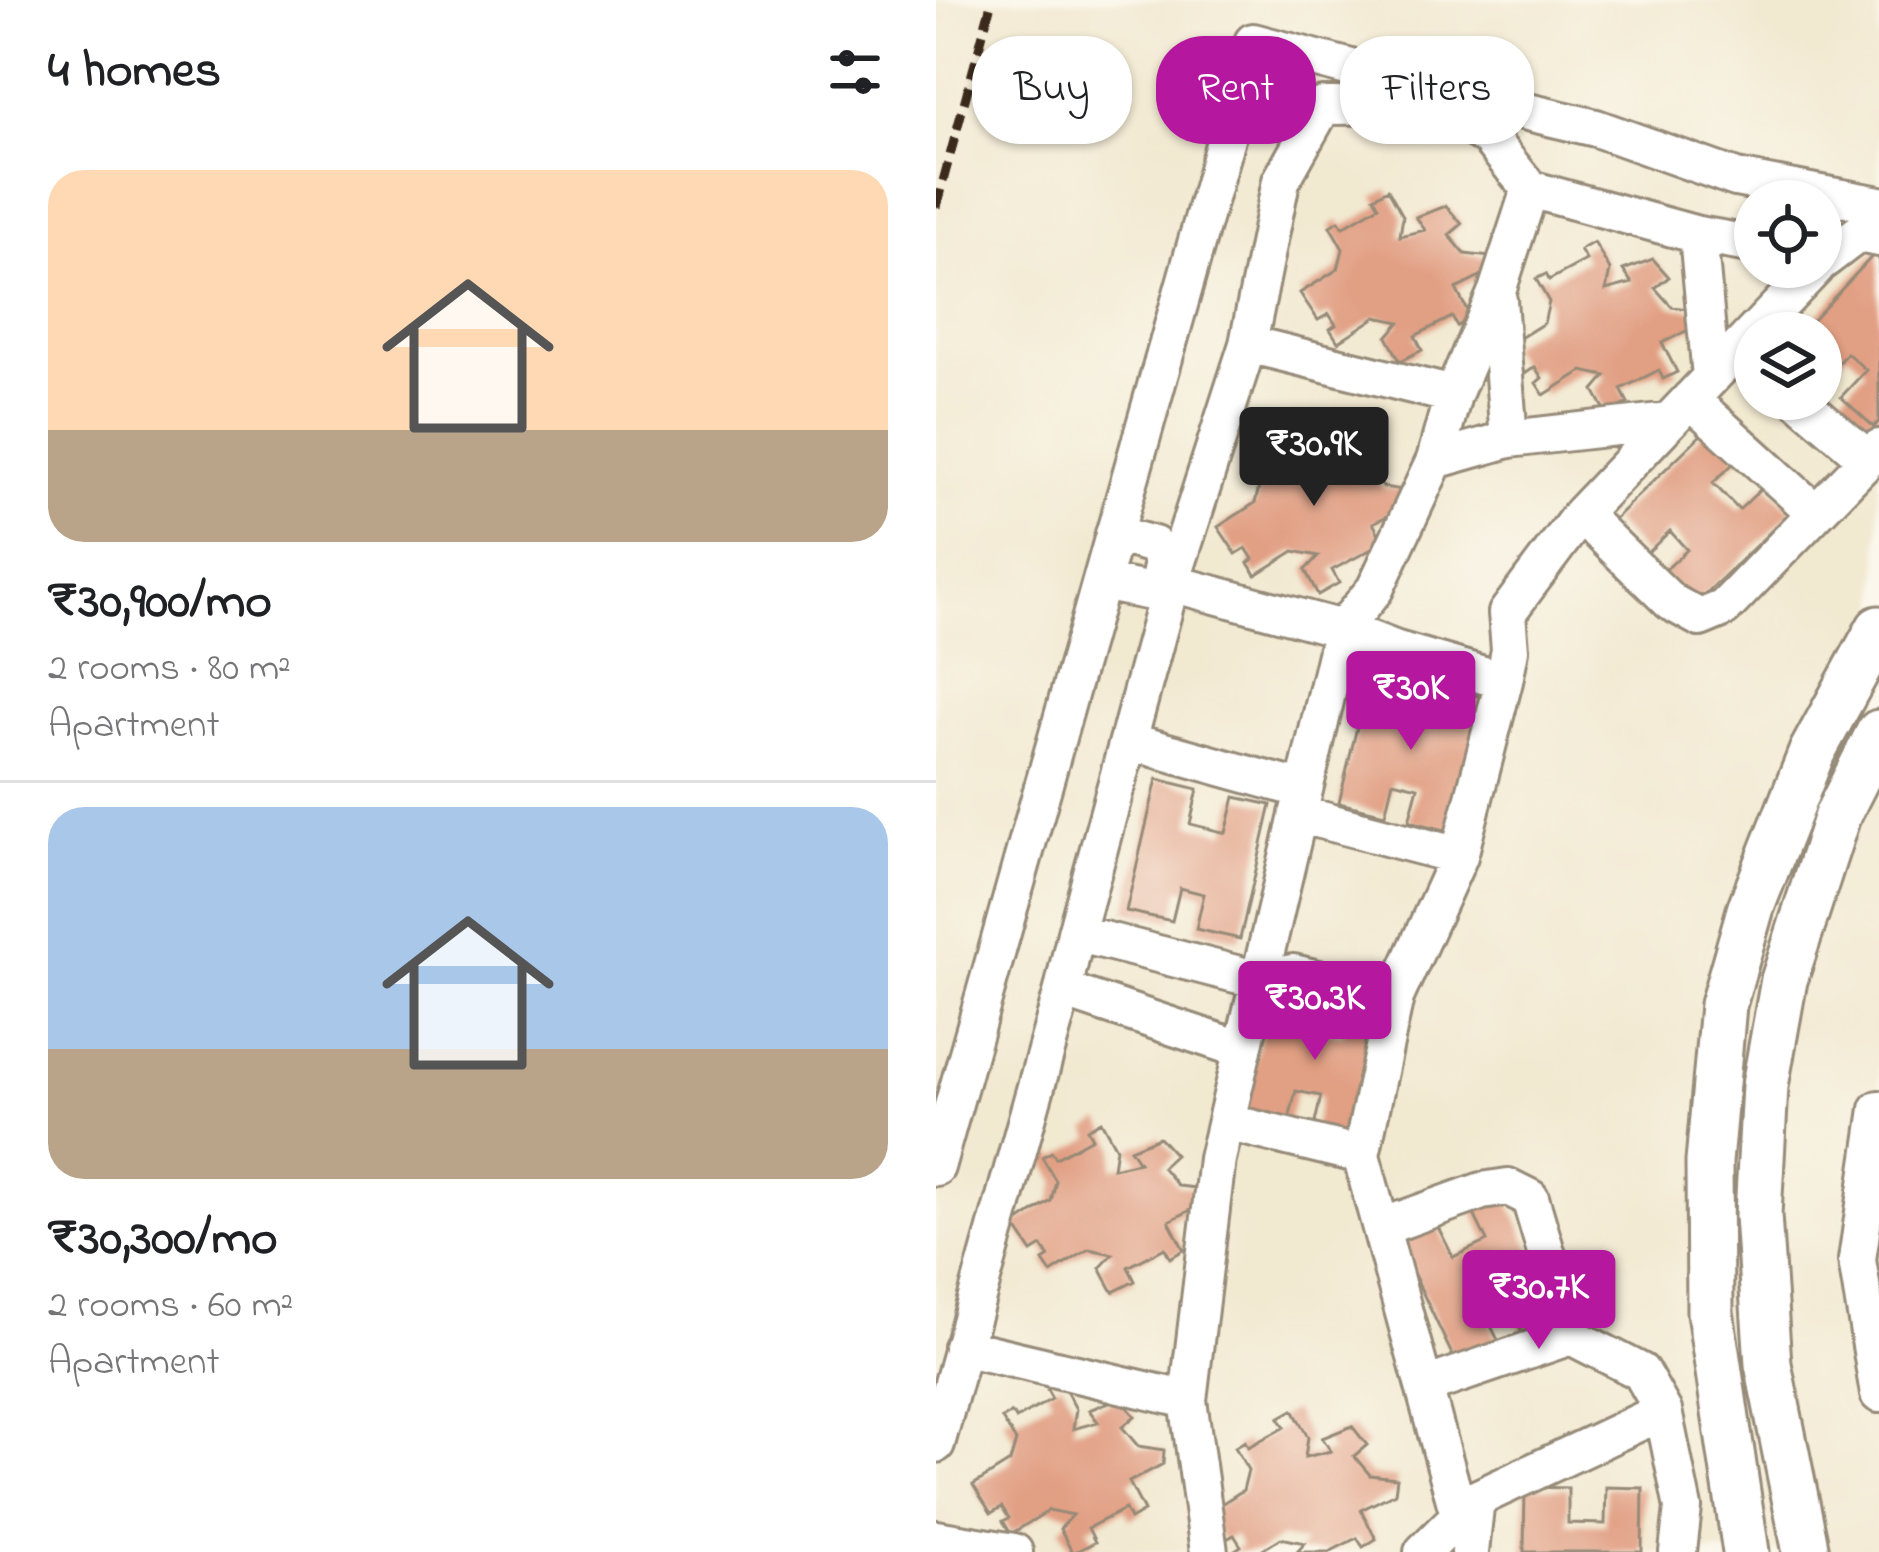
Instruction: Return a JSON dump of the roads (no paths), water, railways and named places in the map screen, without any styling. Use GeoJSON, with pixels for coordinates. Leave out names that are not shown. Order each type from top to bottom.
{"type":"FeatureCollection","features":[{"type":"Feature","properties":{"kind":"street"},"geometry":{"type":"LineString","coordinates":[[936,1166],[1253,42],[1595,128],[1743,180]]}},
{"type":"Feature","properties":{"kind":"street"},"geometry":{"type":"LineString","coordinates":[[936,1444],[1063,990],[1166,582],[1248,344],[1281,181],[1323,106],[1432,105],[1488,137],[1530,189],[1734,241]]}},
{"type":"Feature","properties":{"kind":"street"},"geometry":{"type":"LineString","coordinates":[[1209,1552],[1188,1400],[1217,1159],[1259,980],[1342,629],[1375,589],[1435,460],[1530,189]]}},
{"type":"Feature","properties":{"kind":"street"},"geometry":{"type":"LineString","coordinates":[[1842,201],[1879,206]]}},
{"type":"Feature","properties":{"kind":"street"},"geometry":{"type":"LineString","coordinates":[[1842,245],[1858,234],[1879,238]]}},
{"type":"Feature","properties":{"kind":"street"},"geometry":{"type":"LineString","coordinates":[[1690,399],[1698,235]]}},
{"type":"Feature","properties":{"kind":"street"},"geometry":{"type":"LineString","coordinates":[[1780,312],[1799,288]]}},
{"type":"Feature","properties":{"kind":"street"},"geometry":{"type":"LineString","coordinates":[[1497,291],[1509,439]]}},
{"type":"Feature","properties":{"kind":"street"},"geometry":{"type":"LineString","coordinates":[[1248,344],[1454,395]]}},
{"type":"Feature","properties":{"kind":"street"},"geometry":{"type":"LineString","coordinates":[[1663,1411],[1476,1499],[1456,1504],[1361,1155],[1395,997],[1460,856],[1504,681],[1510,650],[1508,614],[1581,514],[1690,399],[1734,365]]}},
{"type":"Feature","properties":{"kind":"street"},"geometry":{"type":"LineString","coordinates":[[1435,460],[1690,399]]}},
{"type":"Feature","properties":{"kind":"street"},"geometry":{"type":"LineString","coordinates":[[1690,399],[1816,513]]}},
{"type":"Feature","properties":{"kind":"street"},"geometry":{"type":"LineString","coordinates":[[1581,514],[1671,602],[1700,618],[1724,608],[1874,454],[1827,420]]}},
{"type":"Feature","properties":{"kind":"street"},"geometry":{"type":"LineString","coordinates":[[1114,534],[1154,545],[1163,561],[1166,582]]}},
{"type":"Feature","properties":{"kind":"street"},"geometry":{"type":"LineString","coordinates":[[1101,582],[1146,591],[1166,582],[1342,629],[1504,681]]}},
{"type":"Feature","properties":{"kind":"street"},"geometry":{"type":"LineString","coordinates":[[1745,1552],[1710,1312],[1709,1162],[1723,1005],[1751,907],[1813,752],[1879,629]]}},
{"type":"Feature","properties":{"kind":"street"},"geometry":{"type":"LineString","coordinates":[[1806,1552],[1768,1364],[1758,1215],[1765,1086],[1784,980],[1837,816],[1879,733]]}},
{"type":"Feature","properties":{"kind":"street"},"geometry":{"type":"LineString","coordinates":[[1128,741],[1460,856]]}},
{"type":"Feature","properties":{"kind":"street"},"geometry":{"type":"LineString","coordinates":[[1076,933],[1259,980],[1293,973],[1395,997]]}},
{"type":"Feature","properties":{"kind":"street"},"geometry":{"type":"LineString","coordinates":[[1063,990],[1243,1050]]}},
{"type":"Feature","properties":{"kind":"street"},"geometry":{"type":"LineString","coordinates":[[1879,1109],[1868,1260],[1879,1394]]}},
{"type":"Feature","properties":{"kind":"street"},"geometry":{"type":"LineString","coordinates":[[1226,1122],[1361,1155]]}},
{"type":"Feature","properties":{"kind":"street"},"geometry":{"type":"LineString","coordinates":[[1382,1227],[1482,1191],[1508,1187],[1530,1198],[1571,1336]]}},
{"type":"Feature","properties":{"kind":"street"},"geometry":{"type":"LineString","coordinates":[[1423,1380],[1571,1336],[1641,1372],[1663,1411],[1683,1508],[1678,1552]]}},
{"type":"Feature","properties":{"kind":"street"},"geometry":{"type":"LineString","coordinates":[[962,1348],[1188,1400]]}},
{"type":"Feature","properties":{"kind":"street"},"geometry":{"type":"LineString","coordinates":[[1422,1552],[1435,1496],[1423,1380]]}},
{"type":"Feature","properties":{"kind":"street"},"geometry":{"type":"LineString","coordinates":[[1422,1552],[1476,1499]]}},
{"type":"Feature","properties":{"kind":"street"},"geometry":{"type":"LineString","coordinates":[[1470,1552],[1476,1499]]}},
{"type":"Feature","properties":{"kind":"street"},"geometry":{"type":"LineString","coordinates":[[936,1540],[1014,1552]]}},
{"type":"Feature","properties":{"kind":"railway"},"geometry":{"type":"LineString","coordinates":[[936,207],[992,0]]}}]}
